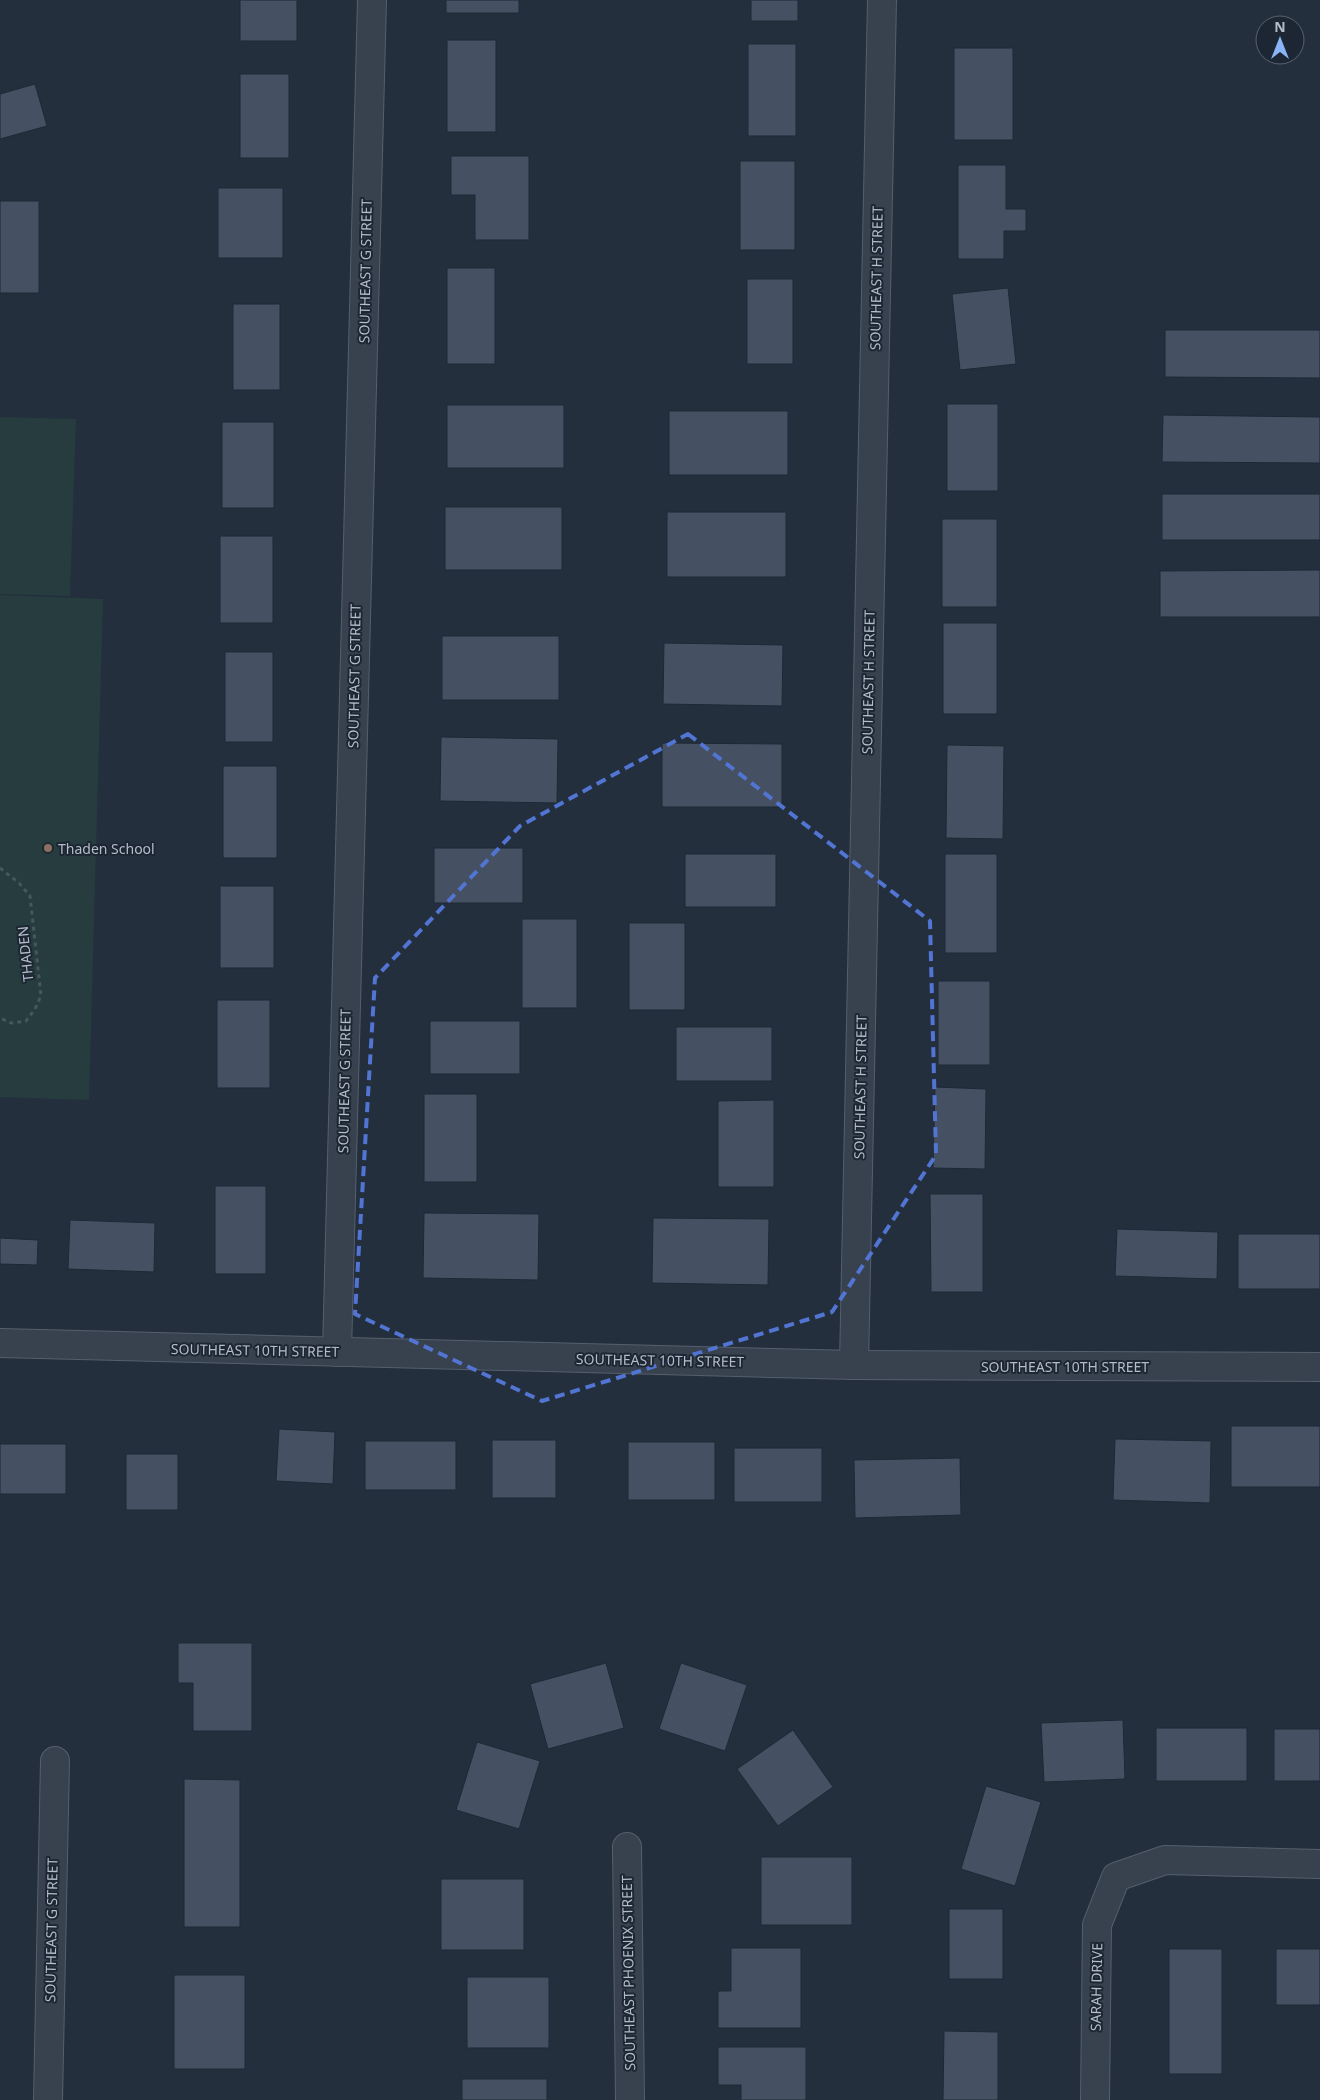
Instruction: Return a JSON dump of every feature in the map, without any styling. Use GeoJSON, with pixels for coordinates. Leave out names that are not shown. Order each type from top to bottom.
{"type":"FeatureCollection","features":[{"type":"Feature","properties":{"kind":"street","name":"SOUTHEAST G STREET"},"geometry":{"type":"LineString","coordinates":[[337,1352],[372,0]]}},
{"type":"Feature","properties":{"kind":"street","name":"SOUTHEAST H STREET"},"geometry":{"type":"LineString","coordinates":[[854,1365],[882,0]]}},
{"type":"Feature","properties":{"kind":"street","name":"SOUTHEAST 10TH STREET"},"geometry":{"type":"LineString","coordinates":[[0,1343],[854,1365],[1320,1367]]}},
{"type":"Feature","properties":{"kind":"street","name":"SOUTHEAST G STREET"},"geometry":{"type":"LineString","coordinates":[[48,2100],[55,1761]]}},
{"type":"Feature","properties":{"kind":"street","name":"SOUTHEAST PHOENIX STREET"},"geometry":{"type":"LineString","coordinates":[[627,1847],[630,2100]]}},
{"type":"Feature","properties":{"kind":"street","name":"SARAH DRIVE"},"geometry":{"type":"LineString","coordinates":[[1095,2100],[1097,1926],[1116,1877],[1166,1860],[1320,1864]]}},
{"type":"Feature","properties":{"kind":"path","name":"THADEN"},"geometry":{"type":"LineString","coordinates":[[0,868],[19,883],[30,896],[40,996],[35,1009],[26,1020],[11,1023],[0,1018]]}},
{"type":"Feature","properties":{"kind":"highlighted area"},"geometry":{"type":"Polygon","coordinates":[[[688,734],[930,921],[936,1155],[832,1312],[542,1401],[355,1314],[375,978],[520,826],[688,734]]]}},
{"type":"Feature","properties":{"kind":"green space"},"geometry":{"type":"Polygon","coordinates":[[[0,417],[76,419],[70,596],[0,594],[0,417]]]}},
{"type":"Feature","properties":{"kind":"green space","name":"Thaden School"},"geometry":{"type":"Polygon","coordinates":[[[0,595],[103,599],[89,1100],[0,1097],[0,595]]]}},
{"type":"Feature","properties":{"kind":"building"},"geometry":{"type":"Polygon","coordinates":[[[240,0],[297,0],[297,41],[240,41],[240,0]]]}},
{"type":"Feature","properties":{"kind":"building"},"geometry":{"type":"Polygon","coordinates":[[[446,0],[519,0],[519,13],[446,13],[446,0]]]}},
{"type":"Feature","properties":{"kind":"building"},"geometry":{"type":"Polygon","coordinates":[[[751,0],[798,0],[798,21],[751,21],[751,0]]]}},
{"type":"Feature","properties":{"kind":"building"},"geometry":{"type":"Polygon","coordinates":[[[447,40],[496,40],[496,132],[447,132],[447,40]]]}},
{"type":"Feature","properties":{"kind":"building"},"geometry":{"type":"Polygon","coordinates":[[[748,44],[796,44],[796,136],[748,136],[748,44]]]}},
{"type":"Feature","properties":{"kind":"building"},"geometry":{"type":"Polygon","coordinates":[[[954,48],[1013,48],[1013,140],[954,140],[954,48]]]}},
{"type":"Feature","properties":{"kind":"building"},"geometry":{"type":"Polygon","coordinates":[[[240,74],[289,74],[289,158],[240,158],[240,74]]]}},
{"type":"Feature","properties":{"kind":"building"},"geometry":{"type":"Polygon","coordinates":[[[35,84],[47,126],[0,139],[0,94],[35,84]]]}},
{"type":"Feature","properties":{"kind":"building"},"geometry":{"type":"Polygon","coordinates":[[[451,156],[529,156],[529,240],[475,240],[475,195],[451,195],[451,156]]]}},
{"type":"Feature","properties":{"kind":"building"},"geometry":{"type":"Polygon","coordinates":[[[740,161],[795,161],[795,250],[740,250],[740,161]]]}},
{"type":"Feature","properties":{"kind":"building"},"geometry":{"type":"Polygon","coordinates":[[[958,165],[1006,165],[1006,209],[1026,209],[1026,231],[1004,231],[1004,259],[958,259],[958,165]]]}},
{"type":"Feature","properties":{"kind":"building"},"geometry":{"type":"Polygon","coordinates":[[[218,188],[283,188],[283,258],[218,258],[218,188]]]}},
{"type":"Feature","properties":{"kind":"building"},"geometry":{"type":"Polygon","coordinates":[[[0,201],[39,201],[39,293],[0,293],[0,201]]]}},
{"type":"Feature","properties":{"kind":"building"},"geometry":{"type":"Polygon","coordinates":[[[447,268],[495,268],[495,364],[447,364],[447,268]]]}},
{"type":"Feature","properties":{"kind":"building"},"geometry":{"type":"Polygon","coordinates":[[[747,279],[793,279],[793,364],[747,364],[747,279]]]}},
{"type":"Feature","properties":{"kind":"building"},"geometry":{"type":"Polygon","coordinates":[[[1008,288],[1016,364],[960,370],[952,294],[1008,288]]]}},
{"type":"Feature","properties":{"kind":"building"},"geometry":{"type":"Polygon","coordinates":[[[233,304],[280,304],[280,390],[233,390],[233,304]]]}},
{"type":"Feature","properties":{"kind":"building"},"geometry":{"type":"Polygon","coordinates":[[[1165,330],[1320,330],[1320,378],[1165,377],[1165,330]]]}},
{"type":"Feature","properties":{"kind":"building"},"geometry":{"type":"Polygon","coordinates":[[[947,404],[998,404],[998,491],[947,491],[947,404]]]}},
{"type":"Feature","properties":{"kind":"building"},"geometry":{"type":"Polygon","coordinates":[[[447,405],[564,405],[564,468],[447,468],[447,405]]]}},
{"type":"Feature","properties":{"kind":"building"},"geometry":{"type":"Polygon","coordinates":[[[669,411],[788,411],[788,475],[669,475],[669,411]]]}},
{"type":"Feature","properties":{"kind":"building"},"geometry":{"type":"Polygon","coordinates":[[[1163,415],[1320,417],[1320,463],[1162,462],[1163,415]]]}},
{"type":"Feature","properties":{"kind":"building"},"geometry":{"type":"Polygon","coordinates":[[[222,422],[274,422],[274,508],[222,508],[222,422]]]}},
{"type":"Feature","properties":{"kind":"building"},"geometry":{"type":"Polygon","coordinates":[[[1162,494],[1320,494],[1320,540],[1162,540],[1162,494]]]}},
{"type":"Feature","properties":{"kind":"building"},"geometry":{"type":"Polygon","coordinates":[[[445,507],[562,507],[562,570],[445,570],[445,507]]]}},
{"type":"Feature","properties":{"kind":"building"},"geometry":{"type":"Polygon","coordinates":[[[667,512],[786,512],[786,577],[667,577],[667,512]]]}},
{"type":"Feature","properties":{"kind":"building"},"geometry":{"type":"Polygon","coordinates":[[[942,519],[997,519],[997,607],[942,607],[942,519]]]}},
{"type":"Feature","properties":{"kind":"building"},"geometry":{"type":"Polygon","coordinates":[[[220,536],[273,536],[273,623],[220,623],[220,536]]]}},
{"type":"Feature","properties":{"kind":"building"},"geometry":{"type":"Polygon","coordinates":[[[1320,570],[1320,617],[1160,617],[1160,571],[1320,570]]]}},
{"type":"Feature","properties":{"kind":"building"},"geometry":{"type":"Polygon","coordinates":[[[943,623],[997,623],[997,714],[943,714],[943,623]]]}},
{"type":"Feature","properties":{"kind":"building"},"geometry":{"type":"Polygon","coordinates":[[[442,636],[559,636],[559,700],[442,700],[442,636]]]}},
{"type":"Feature","properties":{"kind":"building"},"geometry":{"type":"Polygon","coordinates":[[[664,643],[783,645],[782,706],[663,704],[664,643]]]}},
{"type":"Feature","properties":{"kind":"building"},"geometry":{"type":"Polygon","coordinates":[[[225,652],[273,652],[273,742],[225,742],[225,652]]]}},
{"type":"Feature","properties":{"kind":"building"},"geometry":{"type":"Polygon","coordinates":[[[441,737],[558,739],[557,803],[440,801],[441,737]]]}},
{"type":"Feature","properties":{"kind":"building"},"geometry":{"type":"Polygon","coordinates":[[[662,743],[782,744],[782,807],[662,807],[662,743]]]}},
{"type":"Feature","properties":{"kind":"building"},"geometry":{"type":"Polygon","coordinates":[[[947,745],[1004,746],[1003,839],[946,838],[947,745]]]}},
{"type":"Feature","properties":{"kind":"building"},"geometry":{"type":"Polygon","coordinates":[[[223,766],[277,766],[277,858],[223,858],[223,766]]]}},
{"type":"Feature","properties":{"kind":"building"},"geometry":{"type":"Polygon","coordinates":[[[434,848],[523,848],[523,903],[434,903],[434,848]]]}},
{"type":"Feature","properties":{"kind":"building"},"geometry":{"type":"Polygon","coordinates":[[[685,854],[776,854],[776,907],[685,907],[685,854]]]}},
{"type":"Feature","properties":{"kind":"building"},"geometry":{"type":"Polygon","coordinates":[[[945,854],[997,854],[997,953],[945,953],[945,854]]]}},
{"type":"Feature","properties":{"kind":"building"},"geometry":{"type":"Polygon","coordinates":[[[220,886],[274,886],[274,968],[220,968],[220,886]]]}},
{"type":"Feature","properties":{"kind":"building"},"geometry":{"type":"Polygon","coordinates":[[[522,919],[577,919],[577,1008],[522,1008],[522,919]]]}},
{"type":"Feature","properties":{"kind":"building"},"geometry":{"type":"Polygon","coordinates":[[[629,923],[685,923],[685,1010],[629,1010],[629,923]]]}},
{"type":"Feature","properties":{"kind":"building"},"geometry":{"type":"Polygon","coordinates":[[[938,981],[990,981],[990,1065],[938,1065],[938,981]]]}},
{"type":"Feature","properties":{"kind":"building"},"geometry":{"type":"Polygon","coordinates":[[[217,1000],[270,1000],[270,1088],[217,1088],[217,1000]]]}},
{"type":"Feature","properties":{"kind":"building"},"geometry":{"type":"Polygon","coordinates":[[[430,1021],[520,1021],[520,1074],[430,1074],[430,1021]]]}},
{"type":"Feature","properties":{"kind":"building"},"geometry":{"type":"Polygon","coordinates":[[[676,1027],[772,1027],[772,1081],[676,1081],[676,1027]]]}},
{"type":"Feature","properties":{"kind":"building"},"geometry":{"type":"Polygon","coordinates":[[[935,1087],[986,1089],[985,1169],[933,1168],[935,1087]]]}},
{"type":"Feature","properties":{"kind":"building"},"geometry":{"type":"Polygon","coordinates":[[[424,1094],[477,1094],[477,1182],[424,1182],[424,1094]]]}},
{"type":"Feature","properties":{"kind":"building"},"geometry":{"type":"Polygon","coordinates":[[[774,1100],[774,1187],[718,1187],[718,1101],[774,1100]]]}},
{"type":"Feature","properties":{"kind":"building"},"geometry":{"type":"Polygon","coordinates":[[[215,1186],[266,1186],[266,1274],[215,1274],[215,1186]]]}},
{"type":"Feature","properties":{"kind":"building"},"geometry":{"type":"Polygon","coordinates":[[[930,1194],[983,1194],[983,1292],[931,1292],[930,1194]]]}},
{"type":"Feature","properties":{"kind":"building"},"geometry":{"type":"Polygon","coordinates":[[[424,1213],[539,1214],[538,1280],[423,1278],[424,1213]]]}},
{"type":"Feature","properties":{"kind":"building"},"geometry":{"type":"Polygon","coordinates":[[[653,1218],[769,1219],[768,1285],[652,1283],[653,1218]]]}},
{"type":"Feature","properties":{"kind":"building"},"geometry":{"type":"Polygon","coordinates":[[[70,1220],[155,1223],[154,1272],[68,1269],[70,1220]]]}},
{"type":"Feature","properties":{"kind":"building"},"geometry":{"type":"Polygon","coordinates":[[[1117,1229],[1218,1232],[1217,1279],[1115,1276],[1117,1229]]]}},
{"type":"Feature","properties":{"kind":"building"},"geometry":{"type":"Polygon","coordinates":[[[1238,1234],[1320,1234],[1320,1289],[1238,1289],[1238,1234]]]}},
{"type":"Feature","properties":{"kind":"building"},"geometry":{"type":"Polygon","coordinates":[[[0,1238],[38,1240],[37,1265],[0,1264],[0,1238]]]}},
{"type":"Feature","properties":{"kind":"building"},"geometry":{"type":"Polygon","coordinates":[[[1231,1426],[1320,1426],[1320,1487],[1231,1487],[1231,1426]]]}},
{"type":"Feature","properties":{"kind":"building"},"geometry":{"type":"Polygon","coordinates":[[[279,1429],[335,1432],[333,1484],[276,1481],[279,1429]]]}},
{"type":"Feature","properties":{"kind":"building"},"geometry":{"type":"Polygon","coordinates":[[[1115,1439],[1211,1441],[1210,1503],[1113,1500],[1115,1439]]]}},
{"type":"Feature","properties":{"kind":"building"},"geometry":{"type":"Polygon","coordinates":[[[492,1440],[556,1440],[556,1498],[492,1498],[492,1440]]]}},
{"type":"Feature","properties":{"kind":"building"},"geometry":{"type":"Polygon","coordinates":[[[365,1441],[456,1441],[456,1490],[365,1490],[365,1441]]]}},
{"type":"Feature","properties":{"kind":"building"},"geometry":{"type":"Polygon","coordinates":[[[628,1442],[715,1442],[715,1500],[628,1500],[628,1442]]]}},
{"type":"Feature","properties":{"kind":"building"},"geometry":{"type":"Polygon","coordinates":[[[0,1444],[66,1444],[66,1494],[0,1494],[0,1444]]]}},
{"type":"Feature","properties":{"kind":"building"},"geometry":{"type":"Polygon","coordinates":[[[734,1448],[822,1448],[822,1502],[734,1502],[734,1448]]]}},
{"type":"Feature","properties":{"kind":"building"},"geometry":{"type":"Polygon","coordinates":[[[126,1454],[178,1454],[178,1510],[126,1510],[126,1454]]]}},
{"type":"Feature","properties":{"kind":"building"},"geometry":{"type":"Polygon","coordinates":[[[960,1458],[961,1515],[855,1518],[854,1460],[960,1458]]]}},
{"type":"Feature","properties":{"kind":"building"},"geometry":{"type":"Polygon","coordinates":[[[178,1643],[252,1643],[252,1731],[193,1731],[193,1683],[178,1683],[178,1643]]]}},
{"type":"Feature","properties":{"kind":"building"},"geometry":{"type":"Polygon","coordinates":[[[606,1663],[624,1728],[548,1749],[530,1684],[606,1663]]]}},
{"type":"Feature","properties":{"kind":"building"},"geometry":{"type":"Polygon","coordinates":[[[681,1663],[747,1685],[725,1751],[659,1729],[681,1663]]]}},
{"type":"Feature","properties":{"kind":"building"},"geometry":{"type":"Polygon","coordinates":[[[1123,1720],[1125,1779],[1044,1782],[1041,1723],[1123,1720]]]}},
{"type":"Feature","properties":{"kind":"building"},"geometry":{"type":"Polygon","coordinates":[[[1156,1728],[1247,1728],[1247,1781],[1156,1781],[1156,1728]]]}},
{"type":"Feature","properties":{"kind":"building"},"geometry":{"type":"Polygon","coordinates":[[[1274,1729],[1320,1729],[1320,1781],[1274,1781],[1274,1729]]]}},
{"type":"Feature","properties":{"kind":"building"},"geometry":{"type":"Polygon","coordinates":[[[793,1730],[833,1787],[778,1826],[737,1769],[793,1730]]]}},
{"type":"Feature","properties":{"kind":"building"},"geometry":{"type":"Polygon","coordinates":[[[477,1742],[540,1761],[519,1829],[456,1810],[477,1742]]]}},
{"type":"Feature","properties":{"kind":"building"},"geometry":{"type":"Polygon","coordinates":[[[184,1779],[240,1780],[240,1927],[184,1927],[184,1779]]]}},
{"type":"Feature","properties":{"kind":"building"},"geometry":{"type":"Polygon","coordinates":[[[986,1786],[1041,1802],[1015,1886],[961,1869],[986,1786]]]}},
{"type":"Feature","properties":{"kind":"building"},"geometry":{"type":"Polygon","coordinates":[[[761,1857],[852,1857],[852,1925],[761,1925],[761,1857]]]}},
{"type":"Feature","properties":{"kind":"building"},"geometry":{"type":"Polygon","coordinates":[[[441,1879],[524,1879],[524,1950],[441,1950],[441,1879]]]}},
{"type":"Feature","properties":{"kind":"building"},"geometry":{"type":"Polygon","coordinates":[[[949,1909],[1003,1909],[1003,1979],[949,1979],[949,1909]]]}},
{"type":"Feature","properties":{"kind":"building"},"geometry":{"type":"Polygon","coordinates":[[[731,1948],[801,1948],[801,2028],[718,2028],[718,1991],[731,1991],[731,1948]]]}},
{"type":"Feature","properties":{"kind":"building"},"geometry":{"type":"Polygon","coordinates":[[[1169,1949],[1222,1949],[1222,2074],[1169,2074],[1169,1949]]]}},
{"type":"Feature","properties":{"kind":"building"},"geometry":{"type":"Polygon","coordinates":[[[1276,1949],[1320,1949],[1320,2005],[1276,2005],[1276,1949]]]}},
{"type":"Feature","properties":{"kind":"building"},"geometry":{"type":"Polygon","coordinates":[[[174,1975],[245,1975],[245,2069],[174,2069],[174,1975]]]}},
{"type":"Feature","properties":{"kind":"building"},"geometry":{"type":"Polygon","coordinates":[[[467,1977],[549,1977],[549,2048],[467,2048],[467,1977]]]}},
{"type":"Feature","properties":{"kind":"building"},"geometry":{"type":"Polygon","coordinates":[[[944,2031],[998,2032],[998,2100],[943,2100],[944,2031]]]}},
{"type":"Feature","properties":{"kind":"building"},"geometry":{"type":"Polygon","coordinates":[[[718,2047],[806,2047],[806,2100],[741,2100],[741,2085],[718,2085],[718,2047]]]}},
{"type":"Feature","properties":{"kind":"building"},"geometry":{"type":"Polygon","coordinates":[[[462,2079],[547,2079],[547,2100],[462,2100],[462,2079]]]}},
{"type":"Feature","properties":{"kind":"place","name":"Thaden School"},"geometry":{"type":"Point","coordinates":[48,848]}}]}
